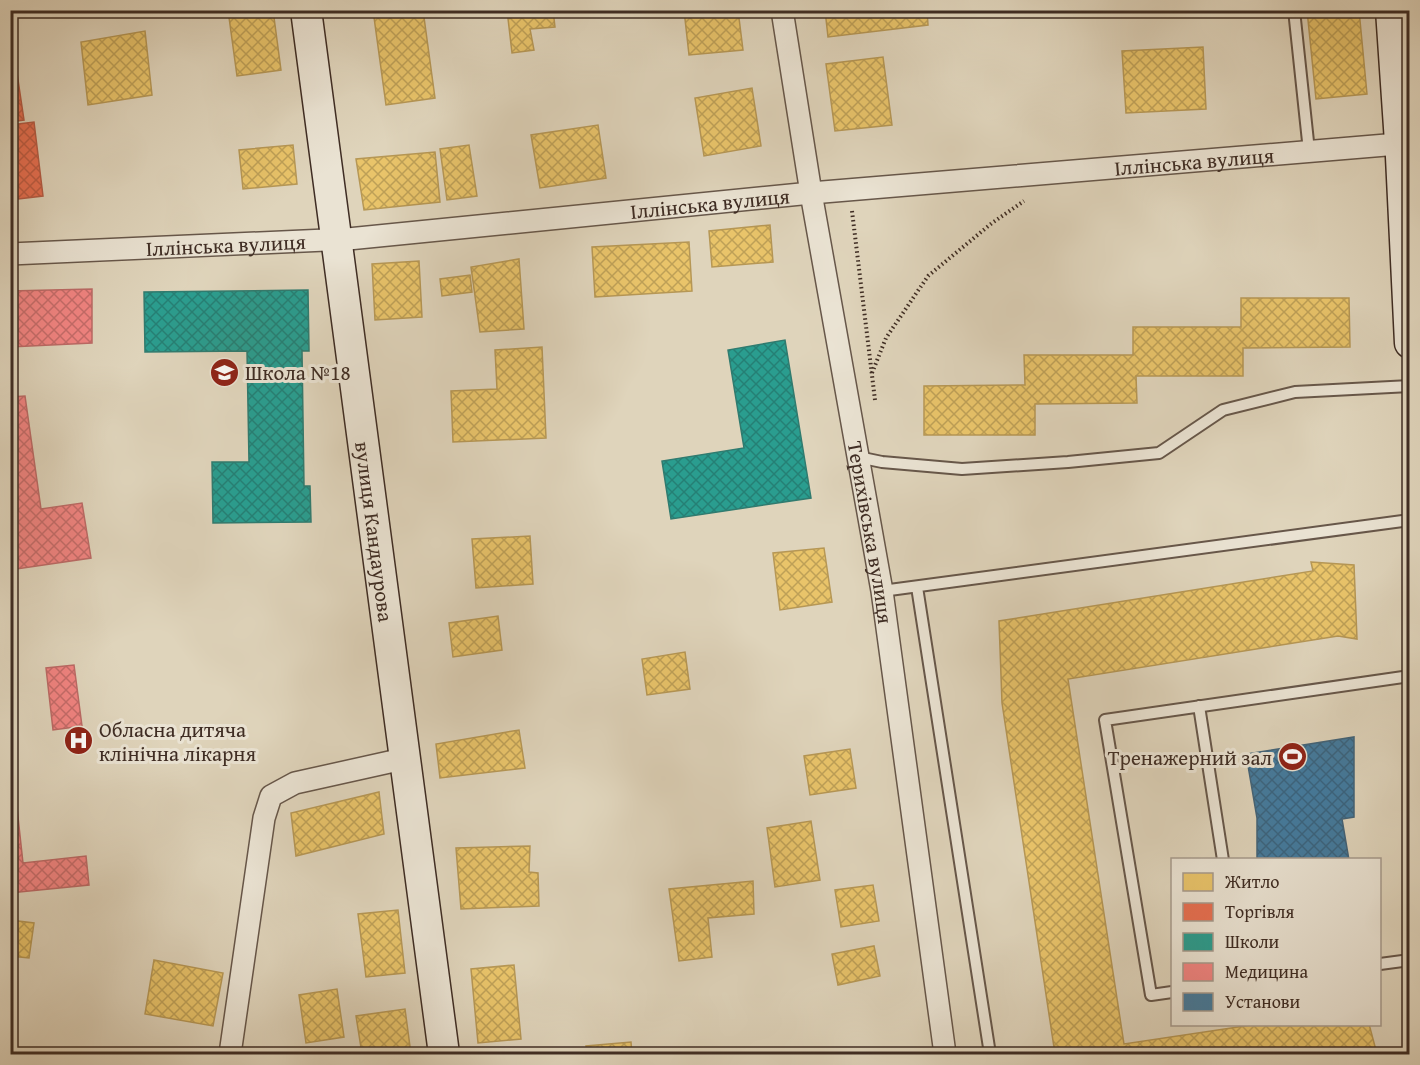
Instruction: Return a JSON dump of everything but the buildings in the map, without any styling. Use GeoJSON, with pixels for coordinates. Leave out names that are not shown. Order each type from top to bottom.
{"type":"FeatureCollection","features":[{"type":"Feature","properties":{"kind":"street","name":"вулиця Кандаурова"},"geometry":{"type":"LineString","coordinates":[[306,10],[403,759],[444,1054]]}},
{"type":"Feature","properties":{"kind":"street","name":"Терихівська вулиця"},"geometry":{"type":"LineString","coordinates":[[782,10],[811,193],[882,591],[945,1054]]}},
{"type":"Feature","properties":{"kind":"street"},"geometry":{"type":"LineString","coordinates":[[1391,10],[1405,143],[1410,343]]}},
{"type":"Feature","properties":{"kind":"street","name":"Іллінська вулиця"},"geometry":{"type":"LineString","coordinates":[[10,254],[337,240],[811,193],[1405,143]]}},
{"type":"Feature","properties":{"kind":"street"},"geometry":{"type":"LineString","coordinates":[[231,1054],[264,818],[271,796],[295,783],[403,759]]}},
{"type":"Feature","properties":{"kind":"lane"},"geometry":{"type":"LineString","coordinates":[[1294,10],[1309,151]]}},
{"type":"Feature","properties":{"kind":"lane"},"geometry":{"type":"LineString","coordinates":[[858,457],[882,462],[962,470],[1159,453],[1223,410],[1295,392],[1410,386]]}},
{"type":"Feature","properties":{"kind":"lane"},"geometry":{"type":"LineString","coordinates":[[882,591],[1410,520]]}},
{"type":"Feature","properties":{"kind":"lane"},"geometry":{"type":"LineString","coordinates":[[917,587],[990,1054]]}},
{"type":"Feature","properties":{"kind":"lane"},"geometry":{"type":"LineString","coordinates":[[1171,992],[1151,995],[1105,720],[1410,676]]}},
{"type":"Feature","properties":{"kind":"lane"},"geometry":{"type":"LineString","coordinates":[[1199,706],[1223,858]]}},
{"type":"Feature","properties":{"kind":"lane"},"geometry":{"type":"LineString","coordinates":[[1381,964],[1410,960]]}},
{"type":"Feature","properties":{"kind":"path"},"geometry":{"type":"LineString","coordinates":[[872,374],[886,338],[928,276],[992,223],[1026,200]]}},
{"type":"Feature","properties":{"kind":"place","name":"Школа №18"},"geometry":{"type":"Point","coordinates":[224,372]}},
{"type":"Feature","properties":{"kind":"place","name":"Обласна дитяча клінічна лікарня"},"geometry":{"type":"Point","coordinates":[78,741]}},
{"type":"Feature","properties":{"kind":"place","name":"Тренажерний зал"},"geometry":{"type":"Point","coordinates":[1293,757]}}]}
